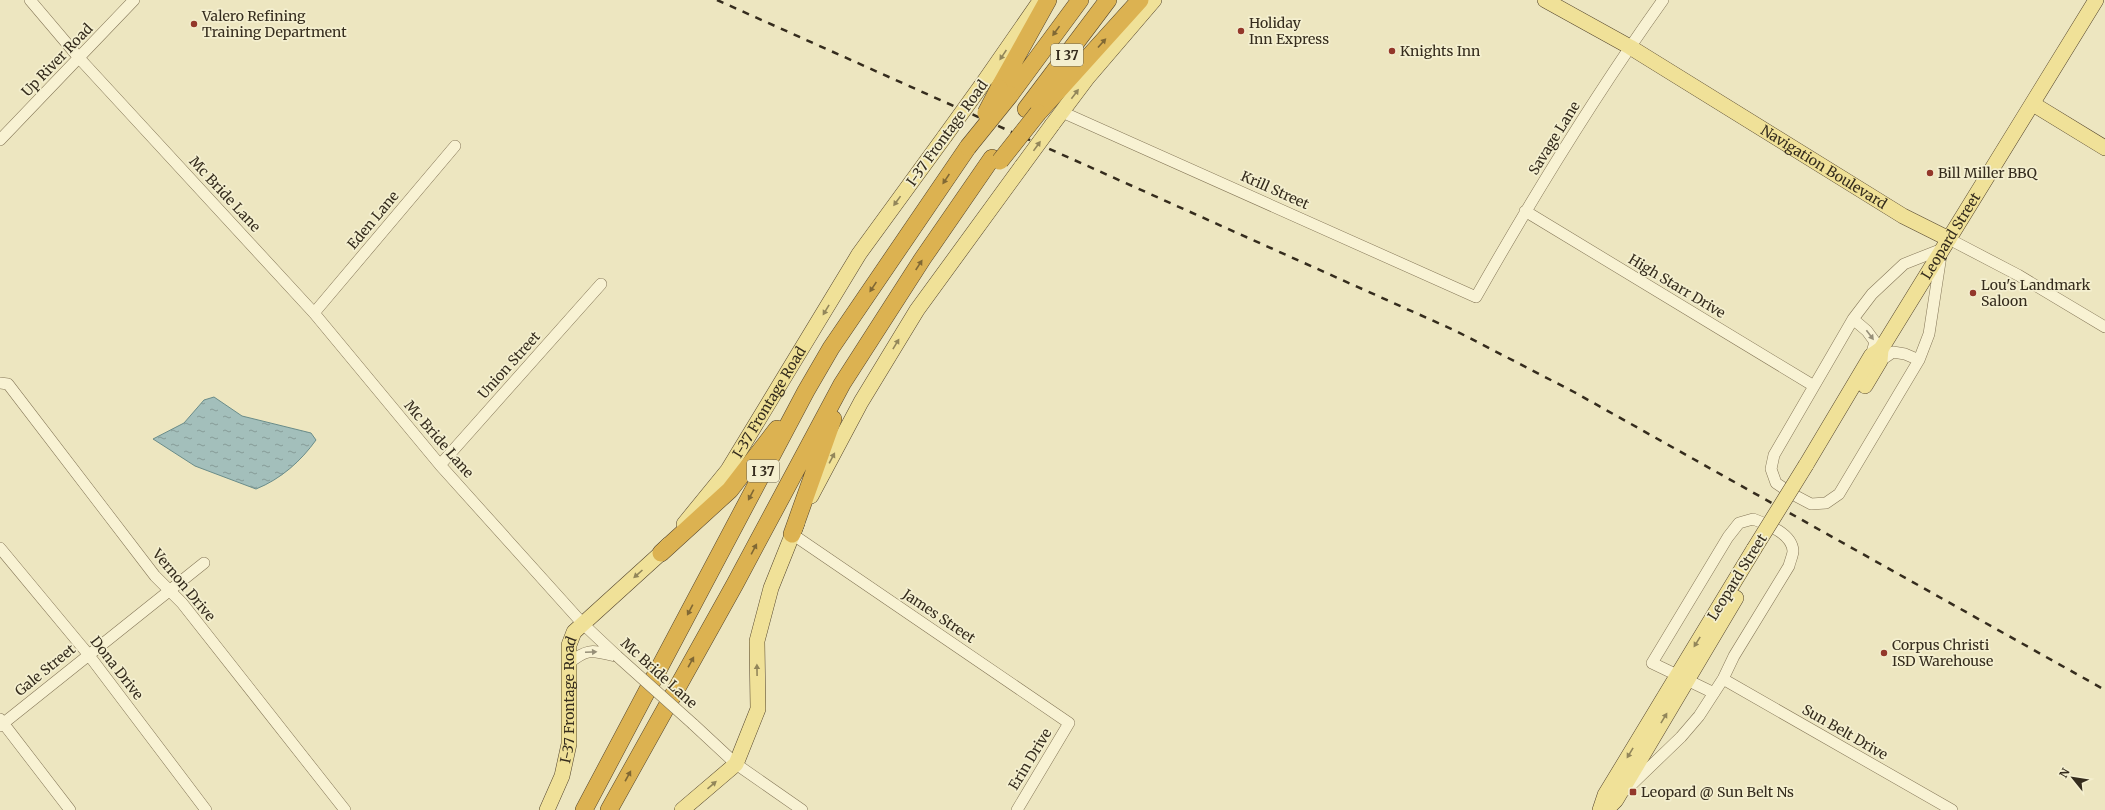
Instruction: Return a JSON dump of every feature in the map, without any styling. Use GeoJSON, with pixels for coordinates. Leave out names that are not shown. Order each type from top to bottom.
{"type":"FeatureCollection","features":[{"type":"Feature","properties":{"kind":"highway"},"geometry":{"type":"LineString","coordinates":[[1004,91],[1048,0]]}},
{"type":"Feature","properties":{"kind":"highway","name":"I 37"},"geometry":{"type":"LineString","coordinates":[[584,810],[806,391],[831,348],[968,147],[1004,91],[1080,0]]}},
{"type":"Feature","properties":{"kind":"highway","name":"I 37"},"geometry":{"type":"LineString","coordinates":[[609,810],[735,584],[842,384],[954,212],[1032,111],[1108,0]]}},
{"type":"Feature","properties":{"kind":"highway"},"geometry":{"type":"LineString","coordinates":[[1032,111],[1140,0]]}},
{"type":"Feature","properties":{"kind":"highway"},"geometry":{"type":"LineString","coordinates":[[792,534],[836,412],[898,298]]}},
{"type":"Feature","properties":{"kind":"highway"},"geometry":{"type":"LineString","coordinates":[[661,553],[730,490],[806,391]]}},
{"type":"Feature","properties":{"kind":"main road","name":"I-37 Frontage Road"},"geometry":{"type":"LineString","coordinates":[[547,810],[562,776],[569,744],[568,664],[569,646],[572,637],[583,624],[661,553],[728,470],[858,257],[981,86],[1040,0]]}},
{"type":"Feature","properties":{"kind":"main road"},"geometry":{"type":"LineString","coordinates":[[682,810],[736,764],[758,709],[757,641],[771,588],[792,534],[861,402],[916,310],[1088,77],[1154,0]]}},
{"type":"Feature","properties":{"kind":"main road","name":"Navigation Boulevard"},"geometry":{"type":"LineString","coordinates":[[1545,0],[1630,47],[1899,213],[1946,244]]}},
{"type":"Feature","properties":{"kind":"main road","name":"Leopard Street"},"geometry":{"type":"LineString","coordinates":[[1600,810],[1605,795],[1682,677],[1810,468],[1877,355],[2096,0]]}},
{"type":"Feature","properties":{"kind":"main road"},"geometry":{"type":"LineString","coordinates":[[2033,104],[2105,148]]}},
{"type":"Feature","properties":{"kind":"main road","name":"Leopard Street"},"geometry":{"type":"LineString","coordinates":[[1611,805],[1682,677]]}},
{"type":"Feature","properties":{"kind":"street","name":"Mc Bride Lane"},"geometry":{"type":"LineString","coordinates":[[30,0],[80,59],[314,313],[440,465],[583,624],[736,764],[802,810]]}},
{"type":"Feature","properties":{"kind":"street","name":"Up River Road"},"geometry":{"type":"LineString","coordinates":[[0,140],[80,59],[134,0]]}},
{"type":"Feature","properties":{"kind":"street","name":"Savage Lane"},"geometry":{"type":"LineString","coordinates":[[1476,296],[1525,211],[1630,47],[1664,0]]}},
{"type":"Feature","properties":{"kind":"street","name":"Krill Street"},"geometry":{"type":"LineString","coordinates":[[1062,112],[1476,296]]}},
{"type":"Feature","properties":{"kind":"street","name":"Eden Lane"},"geometry":{"type":"LineString","coordinates":[[314,313],[455,146]]}},
{"type":"Feature","properties":{"kind":"street","name":"High Starr Drive"},"geometry":{"type":"LineString","coordinates":[[1525,211],[1814,386]]}},
{"type":"Feature","properties":{"kind":"street"},"geometry":{"type":"LineString","coordinates":[[1946,244],[1929,334],[1918,360],[1840,494],[1826,503],[1811,504],[1776,483],[1772,469],[1774,455],[1853,319],[1872,294],[1904,264],[1946,244]]}},
{"type":"Feature","properties":{"kind":"street","name":"Navigation Boulevard"},"geometry":{"type":"LineString","coordinates":[[1946,244],[2018,275],[2105,327]]}},
{"type":"Feature","properties":{"kind":"street","name":"Union Street"},"geometry":{"type":"LineString","coordinates":[[440,465],[600,284]]}},
{"type":"Feature","properties":{"kind":"street"},"geometry":{"type":"LineString","coordinates":[[1853,319],[1868,332],[1875,342],[1877,355],[1893,352],[1905,354],[1918,360]]}},
{"type":"Feature","properties":{"kind":"street","name":"Vernon Drive"},"geometry":{"type":"LineString","coordinates":[[0,383],[8,384],[155,576],[170,591],[345,810]]}},
{"type":"Feature","properties":{"kind":"street"},"geometry":{"type":"LineString","coordinates":[[1611,805],[1681,737],[1699,716],[1714,693],[1723,679],[1734,656],[1789,566],[1793,550],[1789,540],[1773,528],[1753,519],[1739,523],[1728,537],[1652,663],[1714,693]]}},
{"type":"Feature","properties":{"kind":"street","name":"James Street"},"geometry":{"type":"LineString","coordinates":[[792,534],[1069,723]]}},
{"type":"Feature","properties":{"kind":"street","name":"Dona Drive"},"geometry":{"type":"LineString","coordinates":[[0,548],[88,654],[206,810]]}},
{"type":"Feature","properties":{"kind":"street","name":"Gale Street"},"geometry":{"type":"LineString","coordinates":[[1,723],[204,563]]}},
{"type":"Feature","properties":{"kind":"street"},"geometry":{"type":"LineString","coordinates":[[568,664],[587,651],[594,650],[617,656]]}},
{"type":"Feature","properties":{"kind":"street","name":"Sun Belt Drive"},"geometry":{"type":"LineString","coordinates":[[1723,679],[1952,810]]}},
{"type":"Feature","properties":{"kind":"street"},"geometry":{"type":"LineString","coordinates":[[1,723],[70,810]]}},
{"type":"Feature","properties":{"kind":"street","name":"Erin Drive"},"geometry":{"type":"LineString","coordinates":[[1017,810],[1069,723]]}},
{"type":"Feature","properties":{"kind":"water"},"geometry":{"type":"Polygon","coordinates":[[[214,397],[242,416],[311,433],[316,440],[290,469],[274,480],[256,489],[195,466],[153,439],[184,423],[204,400],[214,397]]]}},
{"type":"Feature","properties":{"kind":"railway"},"geometry":{"type":"LineString","coordinates":[[717,0],[1456,331],[1574,392],[2105,690]]}},
{"type":"Feature","properties":{"kind":"place","name":"Valero Refining Training Department"},"geometry":{"type":"Point","coordinates":[194,24]}},
{"type":"Feature","properties":{"kind":"place","name":"Holiday Inn Express"},"geometry":{"type":"Point","coordinates":[1241,31]}},
{"type":"Feature","properties":{"kind":"place","name":"Knights Inn"},"geometry":{"type":"Point","coordinates":[1392,51]}},
{"type":"Feature","properties":{"kind":"place","name":"Bill Miller BBQ"},"geometry":{"type":"Point","coordinates":[1930,173]}},
{"type":"Feature","properties":{"kind":"place","name":"Lou's Landmark Saloon"},"geometry":{"type":"Point","coordinates":[1973,293]}},
{"type":"Feature","properties":{"kind":"place","name":"Corpus Christi ISD Warehouse"},"geometry":{"type":"Point","coordinates":[1884,653]}},
{"type":"Feature","properties":{"kind":"place","name":"Leopard @ Sun Belt Ns"},"geometry":{"type":"Point","coordinates":[1633,792]}}]}
